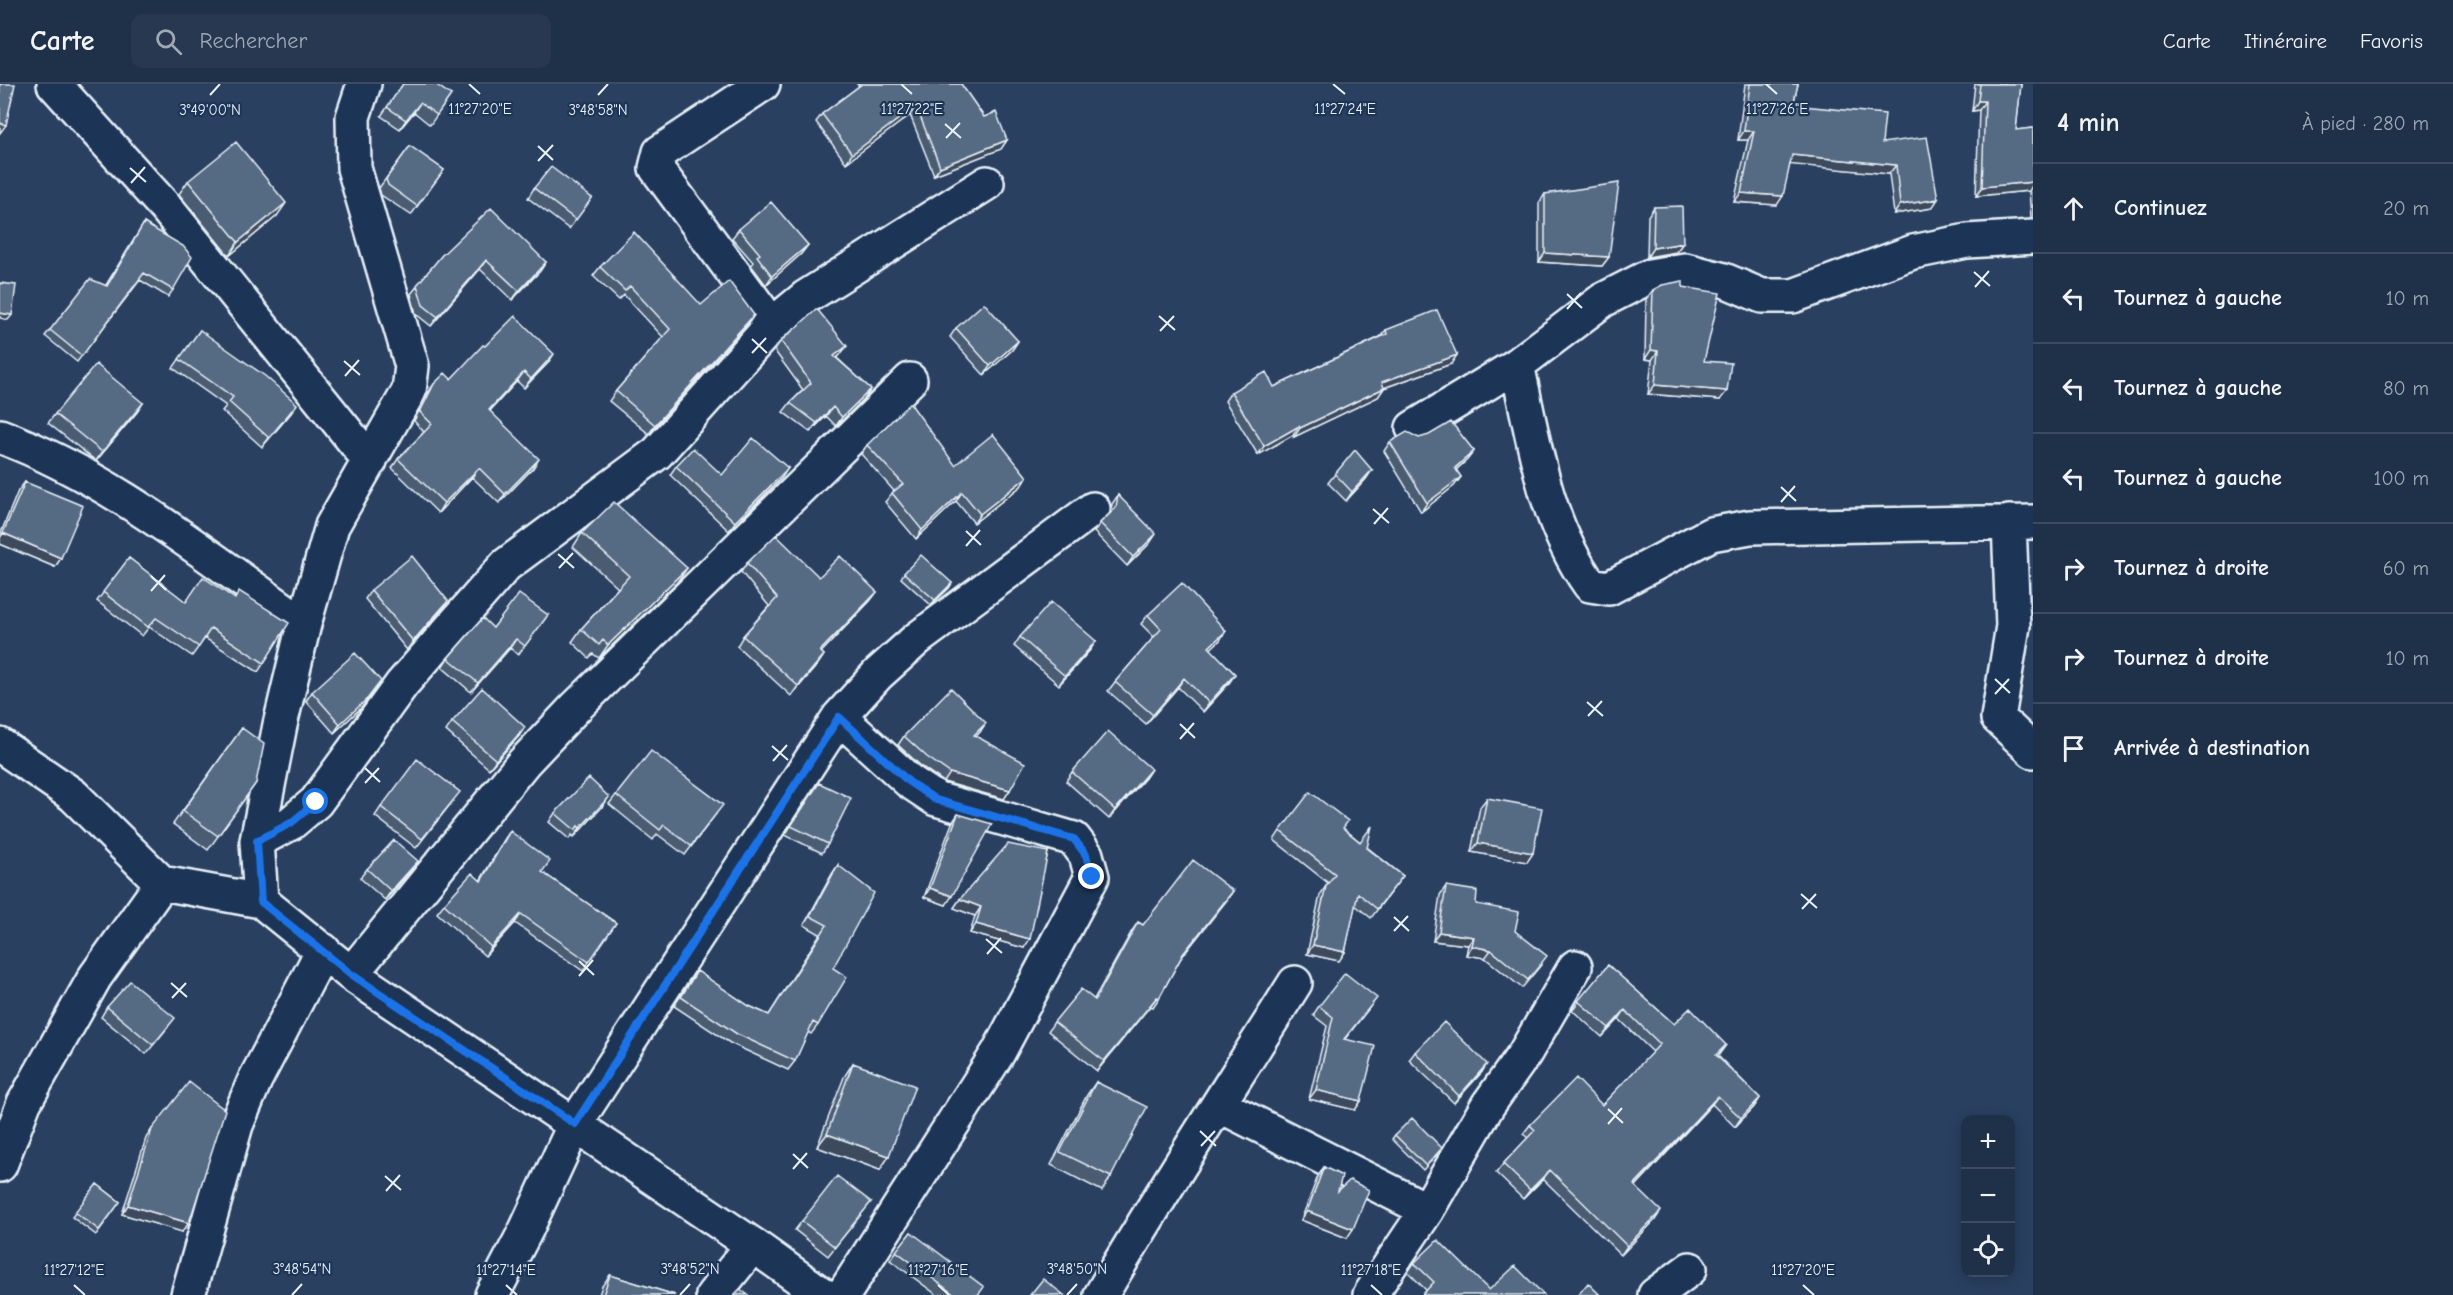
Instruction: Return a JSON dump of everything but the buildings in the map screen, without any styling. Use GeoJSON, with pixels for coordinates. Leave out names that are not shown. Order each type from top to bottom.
{"type":"FeatureCollection","features":[{"type":"Feature","properties":{"kind":"street"},"geometry":{"type":"LineString","coordinates":[[54,84],[167,209],[370,461]]}},
{"type":"Feature","properties":{"kind":"street"},"geometry":{"type":"LineString","coordinates":[[261,902],[257,841],[280,725],[304,624],[332,526],[409,391],[412,366],[354,168],[353,117],[364,84]]}},
{"type":"Feature","properties":{"kind":"street"},"geometry":{"type":"LineString","coordinates":[[762,84],[660,152],[656,168],[772,325]]}},
{"type":"Feature","properties":{"kind":"street"},"geometry":{"type":"LineString","coordinates":[[257,841],[291,823],[316,802],[402,684],[506,565],[657,453],[772,325],[806,297],[987,183]]}},
{"type":"Feature","properties":{"kind":"street"},"geometry":{"type":"LineString","coordinates":[[1413,428],[1517,364],[1603,300],[1650,276],[1685,270],[1724,280],[1762,296],[1793,296],[1913,252],[1967,241],[2033,237]]}},
{"type":"Feature","properties":{"kind":"street"},"geometry":{"type":"LineString","coordinates":[[1517,364],[1546,495],[1572,559],[1590,585],[1609,588],[1711,534],[1750,526],[2021,522],[2013,626],[1998,718],[2033,751]]}},
{"type":"Feature","properties":{"kind":"street"},"geometry":{"type":"LineString","coordinates":[[351,974],[524,762],[575,708],[910,380]]}},
{"type":"Feature","properties":{"kind":"street"},"geometry":{"type":"LineString","coordinates":[[0,436],[32,448],[110,488],[304,624]]}},
{"type":"Feature","properties":{"kind":"street"},"geometry":{"type":"LineString","coordinates":[[492,1295],[526,1230],[575,1124],[839,717],[878,674],[916,639],[1094,509]]}},
{"type":"Feature","properties":{"kind":"street"},"geometry":{"type":"LineString","coordinates":[[839,717],[909,782],[936,800],[1074,839],[1086,855],[1092,877],[998,1053],[843,1295]]}},
{"type":"Feature","properties":{"kind":"street"},"geometry":{"type":"LineString","coordinates":[[0,746],[73,795],[162,883],[261,902],[351,974],[575,1124],[687,1203],[753,1245],[823,1295]]}},
{"type":"Feature","properties":{"kind":"street"},"geometry":{"type":"LineString","coordinates":[[0,1164],[24,1103],[95,977],[162,883]]}},
{"type":"Feature","properties":{"kind":"street"},"geometry":{"type":"LineString","coordinates":[[188,1295],[236,1125],[255,1080],[323,950]]}},
{"type":"Feature","properties":{"kind":"street"},"geometry":{"type":"LineString","coordinates":[[1370,1295],[1427,1210],[1488,1105],[1525,1053],[1575,967]]}},
{"type":"Feature","properties":{"kind":"street"},"geometry":{"type":"LineString","coordinates":[[1101,1295],[1168,1182],[1295,982]]}},
{"type":"Feature","properties":{"kind":"street"},"geometry":{"type":"LineString","coordinates":[[1219,1105],[1427,1210]]}},
{"type":"Feature","properties":{"kind":"street"},"geometry":{"type":"LineString","coordinates":[[713,1295],[753,1245]]}},
{"type":"Feature","properties":{"kind":"street"},"geometry":{"type":"LineString","coordinates":[[1655,1295],[1689,1269]]}},
{"type":"Feature","properties":{"kind":"route"},"geometry":{"type":"LineString","coordinates":[[316,802],[291,823],[257,841],[261,902],[351,974],[575,1124],[839,717],[909,782],[936,800],[1074,839],[1086,855],[1092,877]]}}]}
